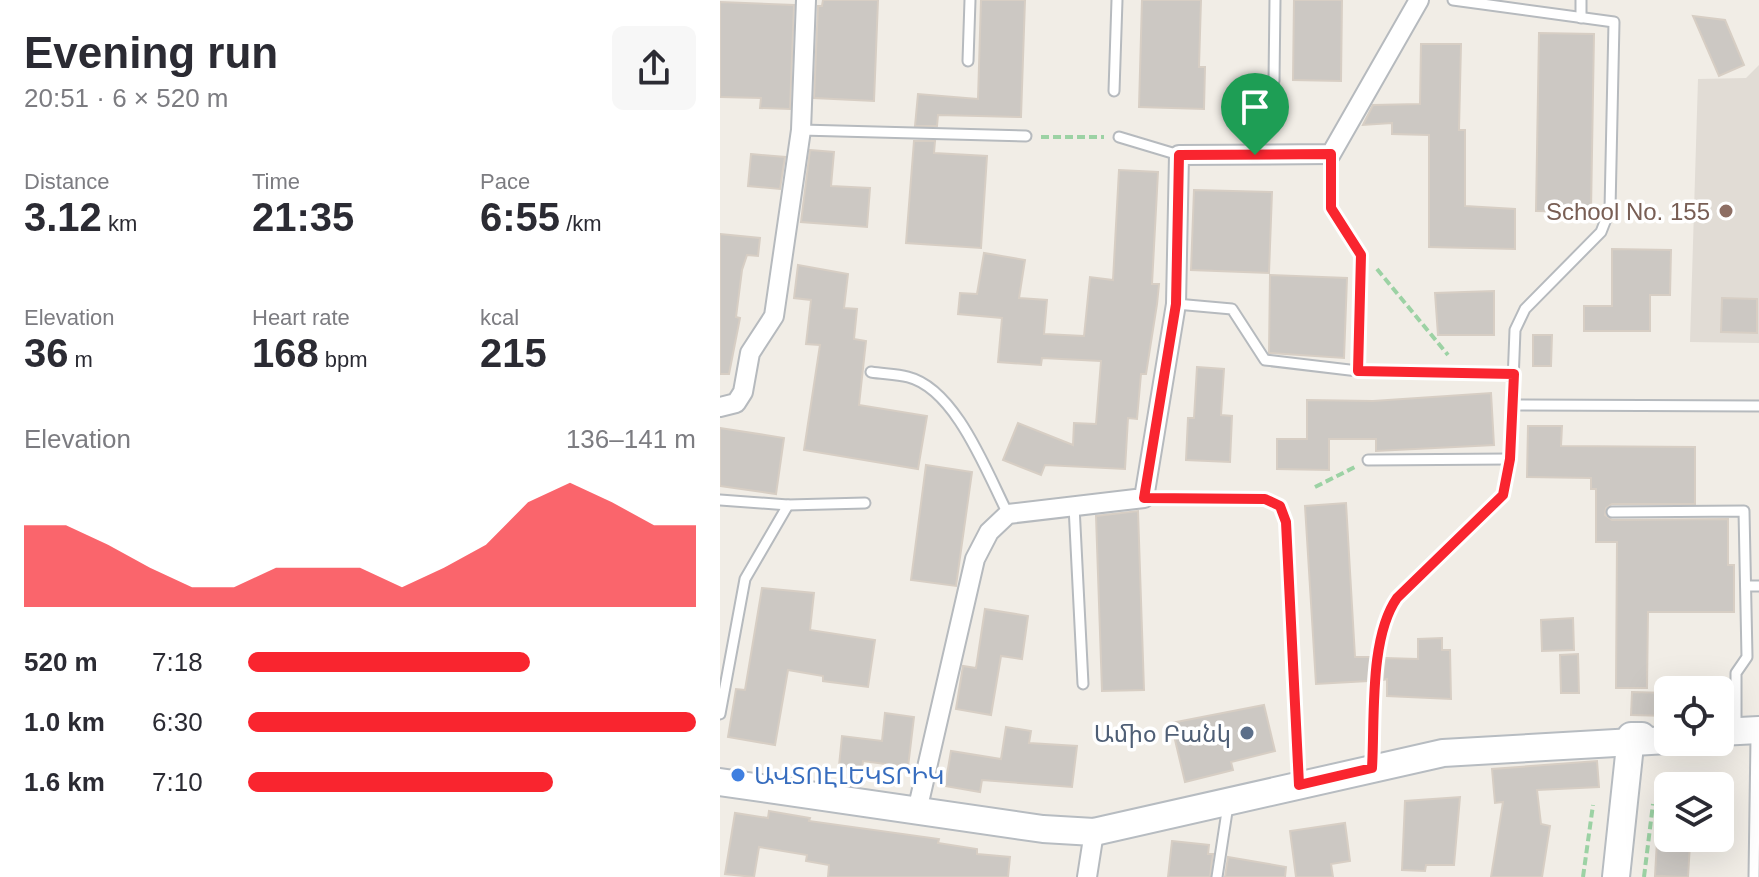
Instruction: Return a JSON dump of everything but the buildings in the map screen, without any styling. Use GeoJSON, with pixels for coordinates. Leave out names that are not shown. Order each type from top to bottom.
{"type":"FeatureCollection","features":[{"type":"Feature","properties":{"kind":"main road"},"geometry":{"type":"LineString","coordinates":[[720,782],[1043,829],[1094,832],[1443,753],[1654,737]]}},
{"type":"Feature","properties":{"kind":"main road"},"geometry":{"type":"LineString","coordinates":[[1619,877],[1634,738]]}},
{"type":"Feature","properties":{"kind":"street"},"geometry":{"type":"LineString","coordinates":[[720,407],[736,403],[743,392],[750,353],[774,316],[800,134],[806,0]]}},
{"type":"Feature","properties":{"kind":"street"},"geometry":{"type":"LineString","coordinates":[[917,811],[975,559],[989,532],[1008,514],[1144,498],[1176,304],[1179,155],[1331,154],[1419,0]]}},
{"type":"Feature","properties":{"kind":"street"},"geometry":{"type":"LineString","coordinates":[[1087,877],[1094,832]]}},
{"type":"Feature","properties":{"kind":"lane"},"geometry":{"type":"LineString","coordinates":[[968,61],[970,0]]}},
{"type":"Feature","properties":{"kind":"lane"},"geometry":{"type":"LineString","coordinates":[[1114,91],[1117,0]]}},
{"type":"Feature","properties":{"kind":"lane"},"geometry":{"type":"LineString","coordinates":[[1274,81],[1275,0]]}},
{"type":"Feature","properties":{"kind":"lane"},"geometry":{"type":"LineString","coordinates":[[1372,768],[1381,636],[1386,614],[1397,598],[1503,495],[1510,459],[1515,330],[1525,309],[1601,232],[1610,209],[1614,22],[1453,0]]}},
{"type":"Feature","properties":{"kind":"lane"},"geometry":{"type":"LineString","coordinates":[[1581,0],[1581,18]]}},
{"type":"Feature","properties":{"kind":"lane"},"geometry":{"type":"LineString","coordinates":[[800,134],[1026,136]]}},
{"type":"Feature","properties":{"kind":"lane"},"geometry":{"type":"LineString","coordinates":[[1119,137],[1179,155]]}},
{"type":"Feature","properties":{"kind":"lane"},"geometry":{"type":"LineString","coordinates":[[1176,304],[1232,309],[1265,360],[1358,371],[1361,255],[1331,208],[1331,154]]}},
{"type":"Feature","properties":{"kind":"lane"},"geometry":{"type":"LineString","coordinates":[[1412,371],[1514,374]]}},
{"type":"Feature","properties":{"kind":"lane"},"geometry":{"type":"LineString","coordinates":[[871,372],[909,377],[939,396],[966,433],[1008,514]]}},
{"type":"Feature","properties":{"kind":"lane"},"geometry":{"type":"LineString","coordinates":[[1512,405],[1759,406]]}},
{"type":"Feature","properties":{"kind":"lane"},"geometry":{"type":"LineString","coordinates":[[1368,460],[1510,459]]}},
{"type":"Feature","properties":{"kind":"lane"},"geometry":{"type":"LineString","coordinates":[[1144,498],[1265,499],[1280,506],[1286,522],[1299,785]]}},
{"type":"Feature","properties":{"kind":"lane"},"geometry":{"type":"LineString","coordinates":[[720,500],[788,505],[865,503]]}},
{"type":"Feature","properties":{"kind":"lane"},"geometry":{"type":"LineString","coordinates":[[720,714],[745,579],[788,505]]}},
{"type":"Feature","properties":{"kind":"lane"},"geometry":{"type":"LineString","coordinates":[[1074,506],[1083,684]]}},
{"type":"Feature","properties":{"kind":"lane"},"geometry":{"type":"LineString","coordinates":[[1612,512],[1744,511],[1747,657],[1736,673],[1754,877]]}},
{"type":"Feature","properties":{"kind":"lane"},"geometry":{"type":"LineString","coordinates":[[1746,586],[1759,586]]}},
{"type":"Feature","properties":{"kind":"lane"},"geometry":{"type":"LineString","coordinates":[[1217,877],[1229,802]]}},
{"type":"Feature","properties":{"kind":"path"},"geometry":{"type":"LineString","coordinates":[[1026,136],[1119,137]]}},
{"type":"Feature","properties":{"kind":"path"},"geometry":{"type":"LineString","coordinates":[[1380,272],[1441,347]]}},
{"type":"Feature","properties":{"kind":"path"},"geometry":{"type":"LineString","coordinates":[[1358,371],[1412,371]]}},
{"type":"Feature","properties":{"kind":"path"},"geometry":{"type":"LineString","coordinates":[[1315,487],[1368,460]]}},
{"type":"Feature","properties":{"kind":"path"},"geometry":{"type":"LineString","coordinates":[[1644,877],[1653,804]]}},
{"type":"Feature","properties":{"kind":"path"},"geometry":{"type":"LineString","coordinates":[[1583,877],[1593,805]]}},
{"type":"Feature","properties":{"kind":"shaded area","name":"School No. 155"},"geometry":{"type":"Polygon","coordinates":[[[1759,65],[1759,343],[1690,342],[1698,79],[1746,78],[1759,65]]]}},
{"type":"Feature","properties":{"kind":"place","name":"School No. 155"},"geometry":{"type":"Point","coordinates":[1726,211]}},
{"type":"Feature","properties":{"kind":"place","name":"Ամիօ Բանկ"},"geometry":{"type":"Point","coordinates":[1247,733]}},
{"type":"Feature","properties":{"kind":"place","name":"ԱՎՏՈԷԼԵԿՏՐԻԿ"},"geometry":{"type":"Point","coordinates":[738,775]}},
{"type":"Feature","properties":{"kind":"route"},"geometry":{"type":"LineString","coordinates":[[1331,154],[1331,208],[1361,255],[1358,371],[1514,374],[1508,482],[1503,495],[1397,598],[1386,614],[1381,636],[1372,768],[1299,785],[1286,522],[1280,506],[1265,499],[1144,498],[1176,304],[1179,155],[1255,155],[1331,154]]}}]}
